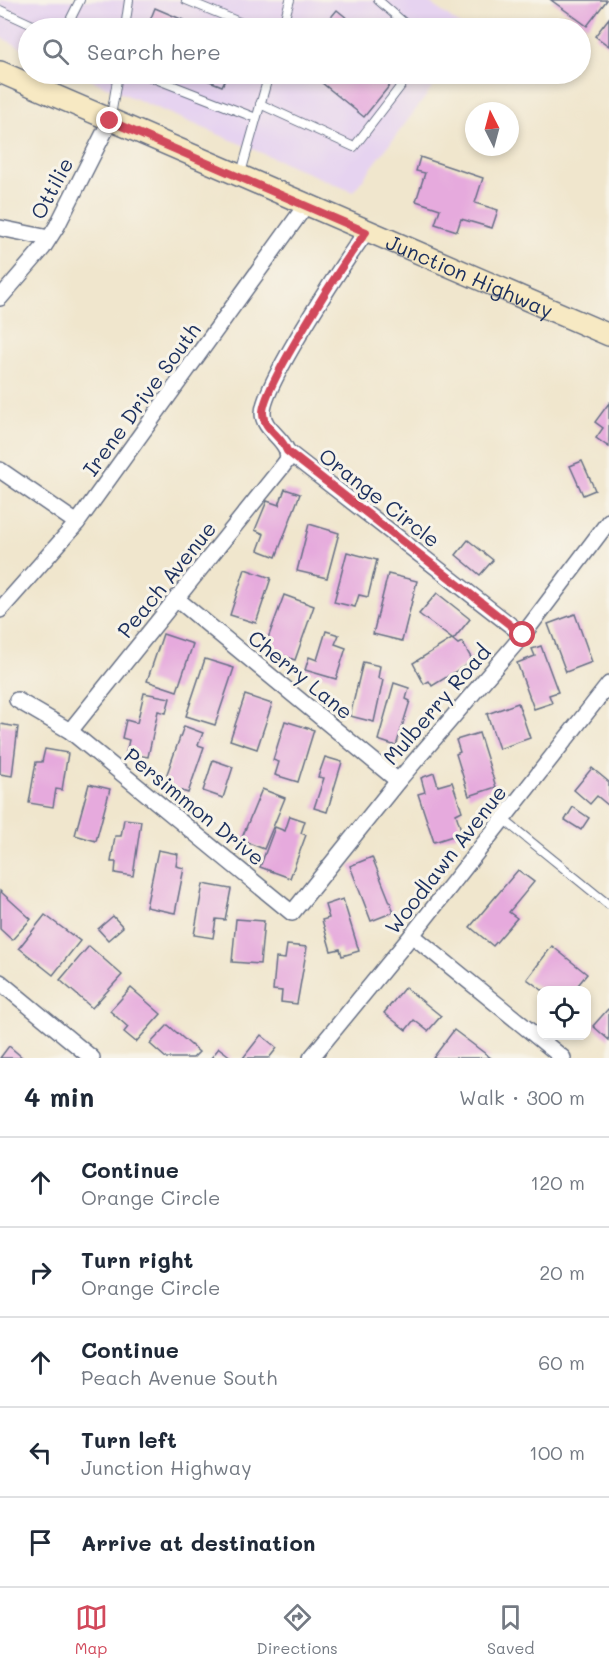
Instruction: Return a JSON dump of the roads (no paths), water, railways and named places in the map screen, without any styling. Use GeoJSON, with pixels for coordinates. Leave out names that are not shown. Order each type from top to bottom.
{"type":"FeatureCollection","features":[{"type":"Feature","properties":{"kind":"main road","name":"Junction Highway"},"geometry":{"type":"LineString","coordinates":[[0,72],[18,76]]}},
{"type":"Feature","properties":{"kind":"main road","name":"Junction Highway"},"geometry":{"type":"LineString","coordinates":[[45,84],[110,121],[609,335]]}},
{"type":"Feature","properties":{"kind":"street","name":"Ottilie"},"geometry":{"type":"LineString","coordinates":[[0,298],[49,238],[110,121]]}},
{"type":"Feature","properties":{"kind":"street","name":"Irene Drive South"},"geometry":{"type":"LineString","coordinates":[[0,610],[77,523],[306,205]]}},
{"type":"Feature","properties":{"kind":"street"},"geometry":{"type":"LineString","coordinates":[[0,228],[49,238]]}},
{"type":"Feature","properties":{"kind":"street","name":"Orange Circle"},"geometry":{"type":"LineString","coordinates":[[366,232],[282,368],[263,405],[266,424],[287,451],[523,635]]}},
{"type":"Feature","properties":{"kind":"street","name":"Peach Avenue"},"geometry":{"type":"LineString","coordinates":[[70,731],[288,459],[287,451]]}},
{"type":"Feature","properties":{"kind":"street"},"geometry":{"type":"LineString","coordinates":[[0,470],[77,523]]}},
{"type":"Feature","properties":{"kind":"street","name":"Mulberry Road"},"geometry":{"type":"LineString","coordinates":[[292,913],[398,781],[523,635],[609,520]]}},
{"type":"Feature","properties":{"kind":"street","name":"Cherry Lane"},"geometry":{"type":"LineString","coordinates":[[177,599],[398,781]]}},
{"type":"Feature","properties":{"kind":"street","name":"Woodlawn Avenue"},"geometry":{"type":"LineString","coordinates":[[319,1056],[502,819],[603,703],[609,684]]}},
{"type":"Feature","properties":{"kind":"street","name":"Persimmon Drive"},"geometry":{"type":"LineString","coordinates":[[17,700],[70,731],[292,913]]}},
{"type":"Feature","properties":{"kind":"street"},"geometry":{"type":"LineString","coordinates":[[412,935],[563,1058]]}},
{"type":"Feature","properties":{"kind":"street"},"geometry":{"type":"LineString","coordinates":[[0,982],[92,1058]]}},
{"type":"Feature","properties":{"kind":"lane"},"geometry":{"type":"LineString","coordinates":[[71,18],[80,0]]}},
{"type":"Feature","properties":{"kind":"lane"},"geometry":{"type":"LineString","coordinates":[[126,18],[129,0]]}},
{"type":"Feature","properties":{"kind":"lane"},"geometry":{"type":"LineString","coordinates":[[186,0],[230,18]]}},
{"type":"Feature","properties":{"kind":"lane"},"geometry":{"type":"LineString","coordinates":[[285,18],[290,0]]}},
{"type":"Feature","properties":{"kind":"lane"},"geometry":{"type":"LineString","coordinates":[[378,0],[399,18]]}},
{"type":"Feature","properties":{"kind":"lane"},"geometry":{"type":"LineString","coordinates":[[0,10],[18,18]]}},
{"type":"Feature","properties":{"kind":"lane"},"geometry":{"type":"LineString","coordinates":[[110,121],[116,84]]}},
{"type":"Feature","properties":{"kind":"lane"},"geometry":{"type":"LineString","coordinates":[[169,84],[256,118]]}},
{"type":"Feature","properties":{"kind":"lane"},"geometry":{"type":"LineString","coordinates":[[239,177],[266,84]]}},
{"type":"Feature","properties":{"kind":"lane"},"geometry":{"type":"LineString","coordinates":[[260,104],[354,147],[402,84]]}},
{"type":"Feature","properties":{"kind":"lane"},"geometry":{"type":"LineString","coordinates":[[502,819],[609,905]]}}]}
